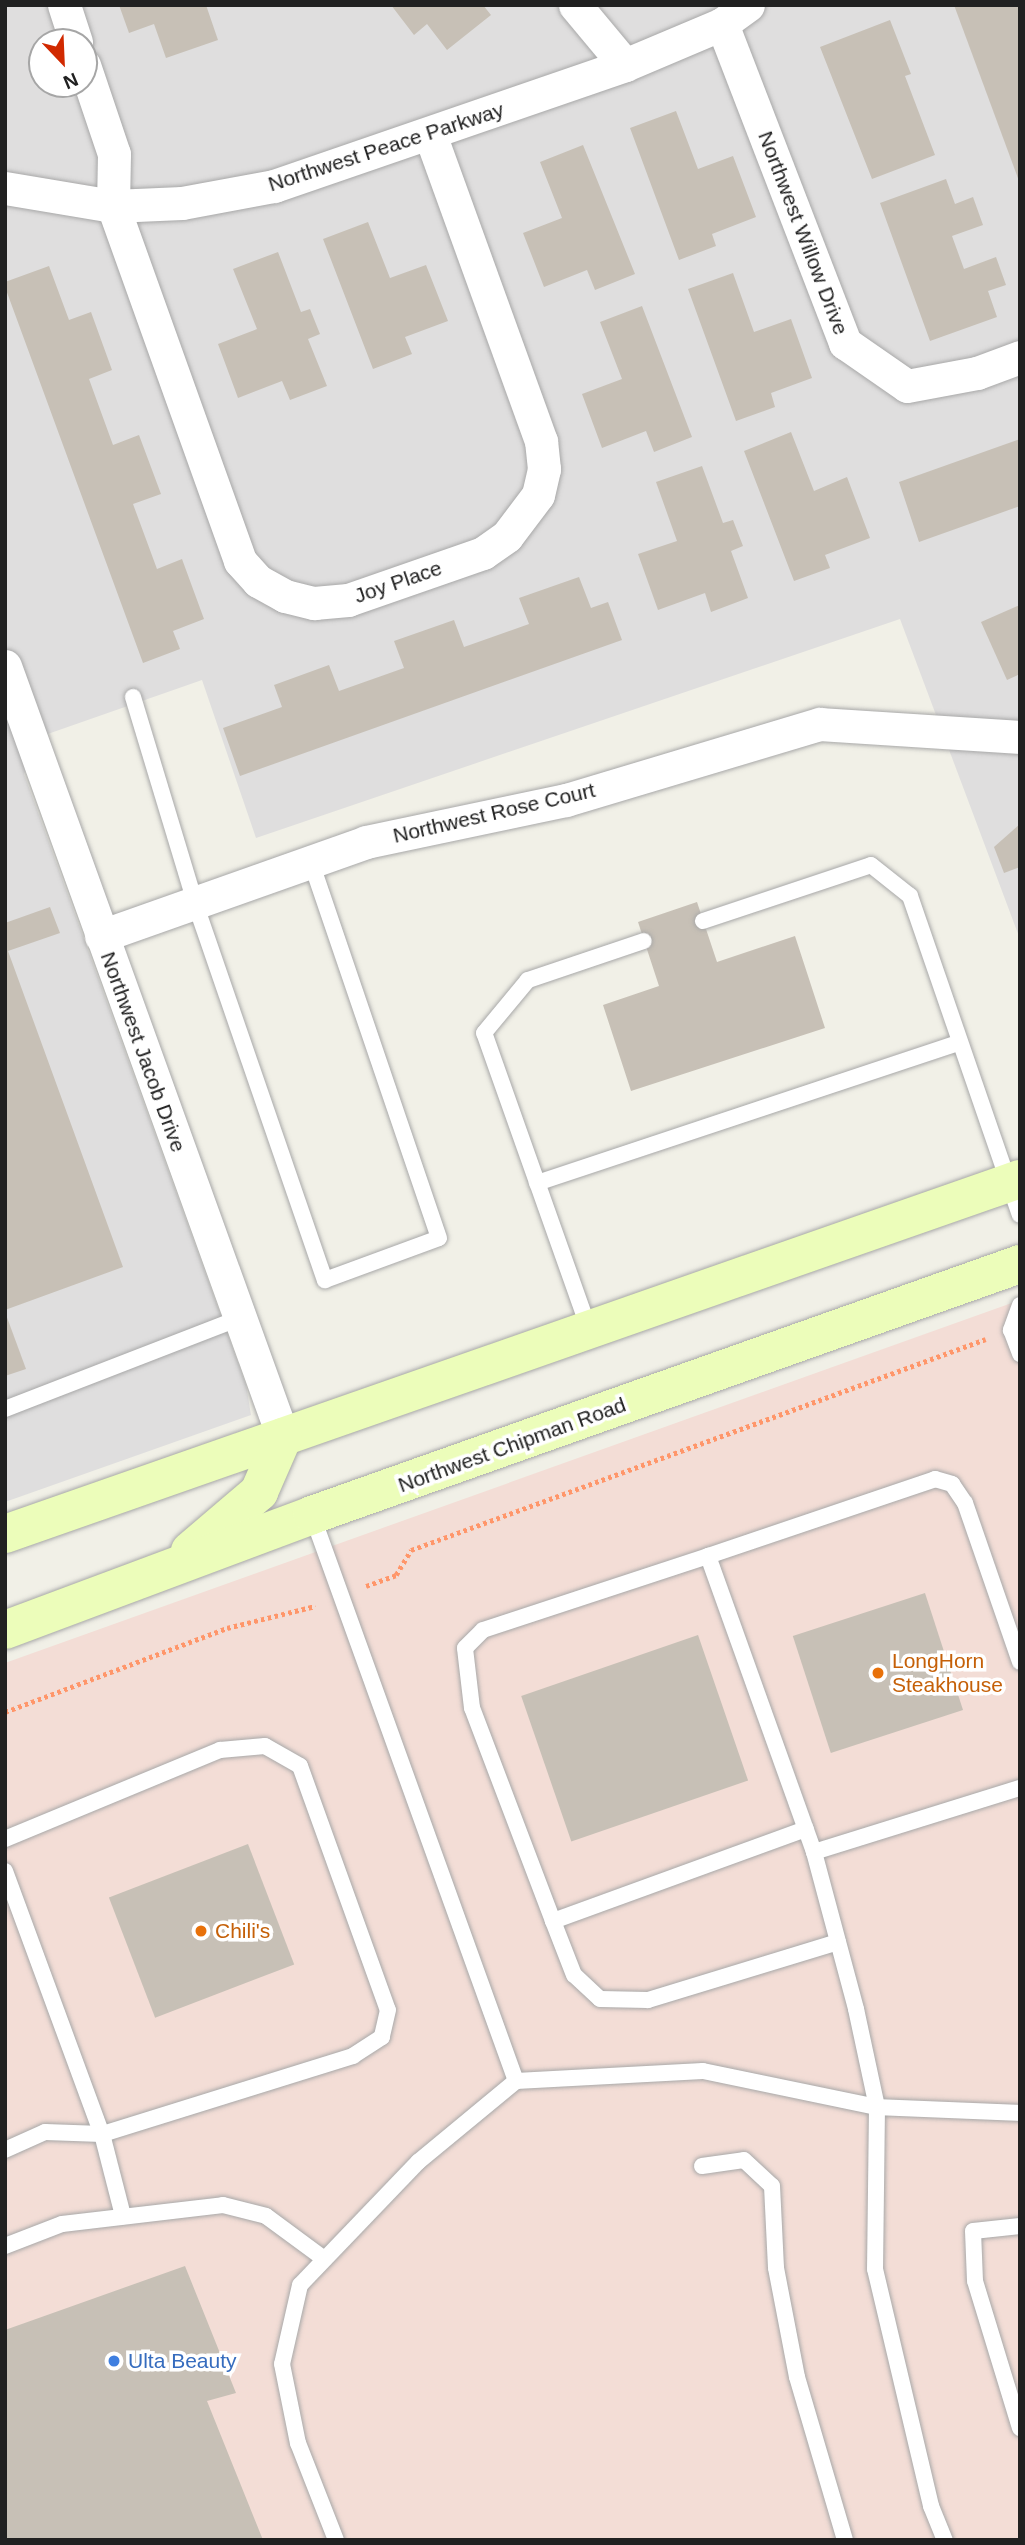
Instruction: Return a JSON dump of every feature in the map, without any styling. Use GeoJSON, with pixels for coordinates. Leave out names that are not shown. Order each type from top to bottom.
{"type":"FeatureCollection","features":[{"type":"Feature","properties":{"kind":"main road"},"geometry":{"type":"LineString","coordinates":[[5,1534],[589,1329],[1016,1192]]}},
{"type":"Feature","properties":{"kind":"main road","name":"Northwest Chipman Road"},"geometry":{"type":"LineString","coordinates":[[5,1630],[312,1516],[1020,1264]]}},
{"type":"Feature","properties":{"kind":"main road"},"geometry":{"type":"LineString","coordinates":[[170,1569],[259,1492],[283,1437]]}},
{"type":"Feature","properties":{"kind":"street"},"geometry":{"type":"LineString","coordinates":[[64,5],[71,28]]}},
{"type":"Feature","properties":{"kind":"street"},"geometry":{"type":"LineString","coordinates":[[575,5],[625,65]]}},
{"type":"Feature","properties":{"kind":"street","name":"Northwest Peace Parkway"},"geometry":{"type":"LineString","coordinates":[[5,188],[113,206],[182,203],[274,186],[625,65],[735,14]]}},
{"type":"Feature","properties":{"kind":"street","name":"Northwest Willow Drive"},"geometry":{"type":"LineString","coordinates":[[735,14],[845,343],[907,386],[977,373],[1020,357]]}},
{"type":"Feature","properties":{"kind":"street"},"geometry":{"type":"LineString","coordinates":[[95,98],[114,154],[113,206]]}},
{"type":"Feature","properties":{"kind":"street","name":"Joy Place"},"geometry":{"type":"LineString","coordinates":[[113,206],[240,561],[258,581],[285,596],[314,603],[348,600],[491,547],[526,516],[538,495],[544,469],[541,441],[430,134]]}},
{"type":"Feature","properties":{"kind":"street","name":"Northwest Jacob Drive"},"geometry":{"type":"LineString","coordinates":[[6,672],[283,1437]]}},
{"type":"Feature","properties":{"kind":"street","name":"Northwest Rose Court"},"geometry":{"type":"LineString","coordinates":[[101,936],[366,842],[566,800],[820,724],[1020,737]]}},
{"type":"Feature","properties":{"kind":"lane"},"geometry":{"type":"LineString","coordinates":[[133,697],[195,903],[325,1280],[439,1238],[311,862]]}},
{"type":"Feature","properties":{"kind":"lane"},"geometry":{"type":"LineString","coordinates":[[703,921],[871,865],[910,896],[958,1043],[1016,1192]]}},
{"type":"Feature","properties":{"kind":"lane"},"geometry":{"type":"LineString","coordinates":[[589,1329],[484,1033],[528,980],[644,941]]}},
{"type":"Feature","properties":{"kind":"lane"},"geometry":{"type":"LineString","coordinates":[[537,1184],[958,1043]]}},
{"type":"Feature","properties":{"kind":"lane"},"geometry":{"type":"LineString","coordinates":[[1020,1305],[1011,1330],[1020,1354]]}},
{"type":"Feature","properties":{"kind":"lane"},"geometry":{"type":"LineString","coordinates":[[5,1409],[240,1318]]}},
{"type":"Feature","properties":{"kind":"lane"},"geometry":{"type":"LineString","coordinates":[[838,1942],[648,2000],[600,1998],[574,1975],[553,1921],[472,1708],[465,1648],[483,1630],[935,1479],[953,1485],[965,1503],[1020,1662]]}},
{"type":"Feature","properties":{"kind":"lane"},"geometry":{"type":"LineString","coordinates":[[312,1516],[516,2081]]}},
{"type":"Feature","properties":{"kind":"lane"},"geometry":{"type":"LineString","coordinates":[[708,1556],[814,1852],[838,1942],[877,2107],[876,2269],[931,2506],[945,2540]]}},
{"type":"Feature","properties":{"kind":"lane"},"geometry":{"type":"LineString","coordinates":[[5,1839],[220,1750],[265,1746],[300,1766],[388,2010],[382,2037],[353,2056],[102,2134],[45,2132],[5,2150]]}},
{"type":"Feature","properties":{"kind":"lane"},"geometry":{"type":"LineString","coordinates":[[814,1852],[1020,1788]]}},
{"type":"Feature","properties":{"kind":"lane"},"geometry":{"type":"LineString","coordinates":[[553,1921],[806,1829]]}},
{"type":"Feature","properties":{"kind":"lane"},"geometry":{"type":"LineString","coordinates":[[5,1871],[102,2134],[123,2216]]}},
{"type":"Feature","properties":{"kind":"lane"},"geometry":{"type":"LineString","coordinates":[[336,2540],[298,2443],[282,2364],[300,2285],[418,2162],[516,2081],[703,2071],[877,2107],[1020,2113]]}},
{"type":"Feature","properties":{"kind":"lane"},"geometry":{"type":"LineString","coordinates":[[702,2166],[744,2160],[772,2186],[776,2268],[797,2377],[845,2540]]}},
{"type":"Feature","properties":{"kind":"lane"},"geometry":{"type":"LineString","coordinates":[[5,2246],[62,2224],[223,2205],[266,2216],[323,2258]]}},
{"type":"Feature","properties":{"kind":"lane"},"geometry":{"type":"LineString","coordinates":[[1020,2227],[973,2231],[975,2281],[1020,2428]]}},
{"type":"Feature","properties":{"kind":"path"},"geometry":{"type":"LineString","coordinates":[[379,1581],[396,1575],[411,1550],[976,1343]]}},
{"type":"Feature","properties":{"kind":"path"},"geometry":{"type":"LineString","coordinates":[[5,1712],[227,1628],[308,1609]]}},
{"type":"Feature","properties":{"kind":"shaded area"},"geometry":{"type":"Polygon","coordinates":[[[5,5],[1020,5],[1020,939],[900,619],[256,838],[202,680],[42,736],[24,774],[246,1385],[251,1415],[5,1502],[5,5]]]}},
{"type":"Feature","properties":{"kind":"shaded area"},"geometry":{"type":"Polygon","coordinates":[[[1020,1300],[1020,2540],[5,2540],[5,1663],[1020,1300]]]}},
{"type":"Feature","properties":{"kind":"building"},"geometry":{"type":"Polygon","coordinates":[[[119,5],[206,5],[218,40],[166,58],[154,24],[129,33],[119,5]]]}},
{"type":"Feature","properties":{"kind":"building"},"geometry":{"type":"Polygon","coordinates":[[[391,5],[483,5],[491,15],[447,50],[427,24],[414,35],[391,5]]]}},
{"type":"Feature","properties":{"kind":"building"},"geometry":{"type":"Polygon","coordinates":[[[954,5],[1020,5],[1020,181],[1019,181],[954,5]]]}},
{"type":"Feature","properties":{"kind":"building"},"geometry":{"type":"Polygon","coordinates":[[[890,20],[911,74],[905,76],[935,155],[872,179],[820,47],[890,20]]]}},
{"type":"Feature","properties":{"kind":"building"},"geometry":{"type":"Polygon","coordinates":[[[676,111],[698,169],[733,156],[756,217],[712,234],[716,246],[679,260],[630,128],[676,111]]]}},
{"type":"Feature","properties":{"kind":"building"},"geometry":{"type":"Polygon","coordinates":[[[583,145],[635,274],[595,290],[587,270],[544,287],[523,233],[562,218],[540,162],[583,145]]]}},
{"type":"Feature","properties":{"kind":"building"},"geometry":{"type":"Polygon","coordinates":[[[946,179],[955,204],[973,197],[983,225],[952,236],[964,269],[996,257],[1006,285],[988,291],[997,317],[930,341],[880,203],[946,179]]]}},
{"type":"Feature","properties":{"kind":"building"},"geometry":{"type":"Polygon","coordinates":[[[368,222],[390,278],[426,265],[448,321],[405,337],[412,354],[373,369],[323,239],[368,222]]]}},
{"type":"Feature","properties":{"kind":"building"},"geometry":{"type":"Polygon","coordinates":[[[278,252],[301,312],[310,309],[320,334],[308,339],[327,386],[290,400],[282,381],[238,398],[218,344],[257,329],[233,269],[278,252]]]}},
{"type":"Feature","properties":{"kind":"building"},"geometry":{"type":"Polygon","coordinates":[[[49,266],[69,320],[91,312],[112,370],[89,379],[113,445],[139,435],[161,494],[133,504],[157,569],[182,559],[204,619],[173,631],[180,649],[143,663],[5,287],[5,282],[49,266]]]}},
{"type":"Feature","properties":{"kind":"building"},"geometry":{"type":"Polygon","coordinates":[[[733,273],[754,332],[791,319],[812,378],[771,393],[775,407],[736,421],[688,289],[733,273]]]}},
{"type":"Feature","properties":{"kind":"building"},"geometry":{"type":"Polygon","coordinates":[[[642,306],[692,437],[654,452],[646,431],[602,448],[582,394],[622,379],[600,322],[642,306]]]}},
{"type":"Feature","properties":{"kind":"building"},"geometry":{"type":"Polygon","coordinates":[[[791,432],[814,491],[847,477],[870,538],[825,555],[830,568],[794,581],[744,451],[791,432]]]}},
{"type":"Feature","properties":{"kind":"building"},"geometry":{"type":"Polygon","coordinates":[[[1020,439],[1020,506],[919,542],[899,482],[1020,439]]]}},
{"type":"Feature","properties":{"kind":"building"},"geometry":{"type":"Polygon","coordinates":[[[702,466],[723,523],[733,520],[743,546],[731,551],[748,598],[711,612],[705,593],[658,610],[638,554],[677,541],[656,482],[702,466]]]}},
{"type":"Feature","properties":{"kind":"building"},"geometry":{"type":"Polygon","coordinates":[[[579,577],[591,608],[608,602],[622,640],[240,776],[223,728],[282,707],[274,685],[329,665],[339,691],[404,668],[394,641],[454,620],[464,647],[529,624],[519,598],[579,577]]]}},
{"type":"Feature","properties":{"kind":"building"},"geometry":{"type":"Polygon","coordinates":[[[1020,605],[1020,674],[1007,680],[981,622],[1020,605]]]}},
{"type":"Feature","properties":{"kind":"building"},"geometry":{"type":"Polygon","coordinates":[[[1020,824],[1020,867],[1004,873],[994,847],[1020,824]]]}},
{"type":"Feature","properties":{"kind":"building"},"geometry":{"type":"Polygon","coordinates":[[[697,902],[717,962],[795,936],[825,1028],[631,1091],[603,1005],[659,986],[638,922],[697,902]]]}},
{"type":"Feature","properties":{"kind":"building"},"geometry":{"type":"Polygon","coordinates":[[[50,907],[60,933],[8,951],[123,1267],[5,1310],[5,923],[50,907]]]}},
{"type":"Feature","properties":{"kind":"building"},"geometry":{"type":"Polygon","coordinates":[[[5,1312],[26,1369],[5,1376],[5,1312]]]}},
{"type":"Feature","properties":{"kind":"building","name":"LongHorn Steakhouse"},"geometry":{"type":"Polygon","coordinates":[[[925,1593],[963,1710],[831,1753],[793,1636],[925,1593]]]}},
{"type":"Feature","properties":{"kind":"building"},"geometry":{"type":"Polygon","coordinates":[[[698,1635],[748,1781],[571,1841],[521,1696],[698,1635]]]}},
{"type":"Feature","properties":{"kind":"building","name":"Chili's"},"geometry":{"type":"Polygon","coordinates":[[[248,1844],[294,1964],[155,2018],[109,1897],[248,1844]]]}},
{"type":"Feature","properties":{"kind":"building"},"geometry":{"type":"Polygon","coordinates":[[[185,2266],[236,2393],[207,2401],[263,2540],[5,2540],[5,2330],[185,2266]]]}},
{"type":"Feature","properties":{"kind":"place","name":"LongHorn Steakhouse"},"geometry":{"type":"Point","coordinates":[878,1673]}},
{"type":"Feature","properties":{"kind":"place","name":"Chili's"},"geometry":{"type":"Point","coordinates":[201,1931]}},
{"type":"Feature","properties":{"kind":"place","name":"Ulta Beauty"},"geometry":{"type":"Point","coordinates":[114,2361]}}]}
